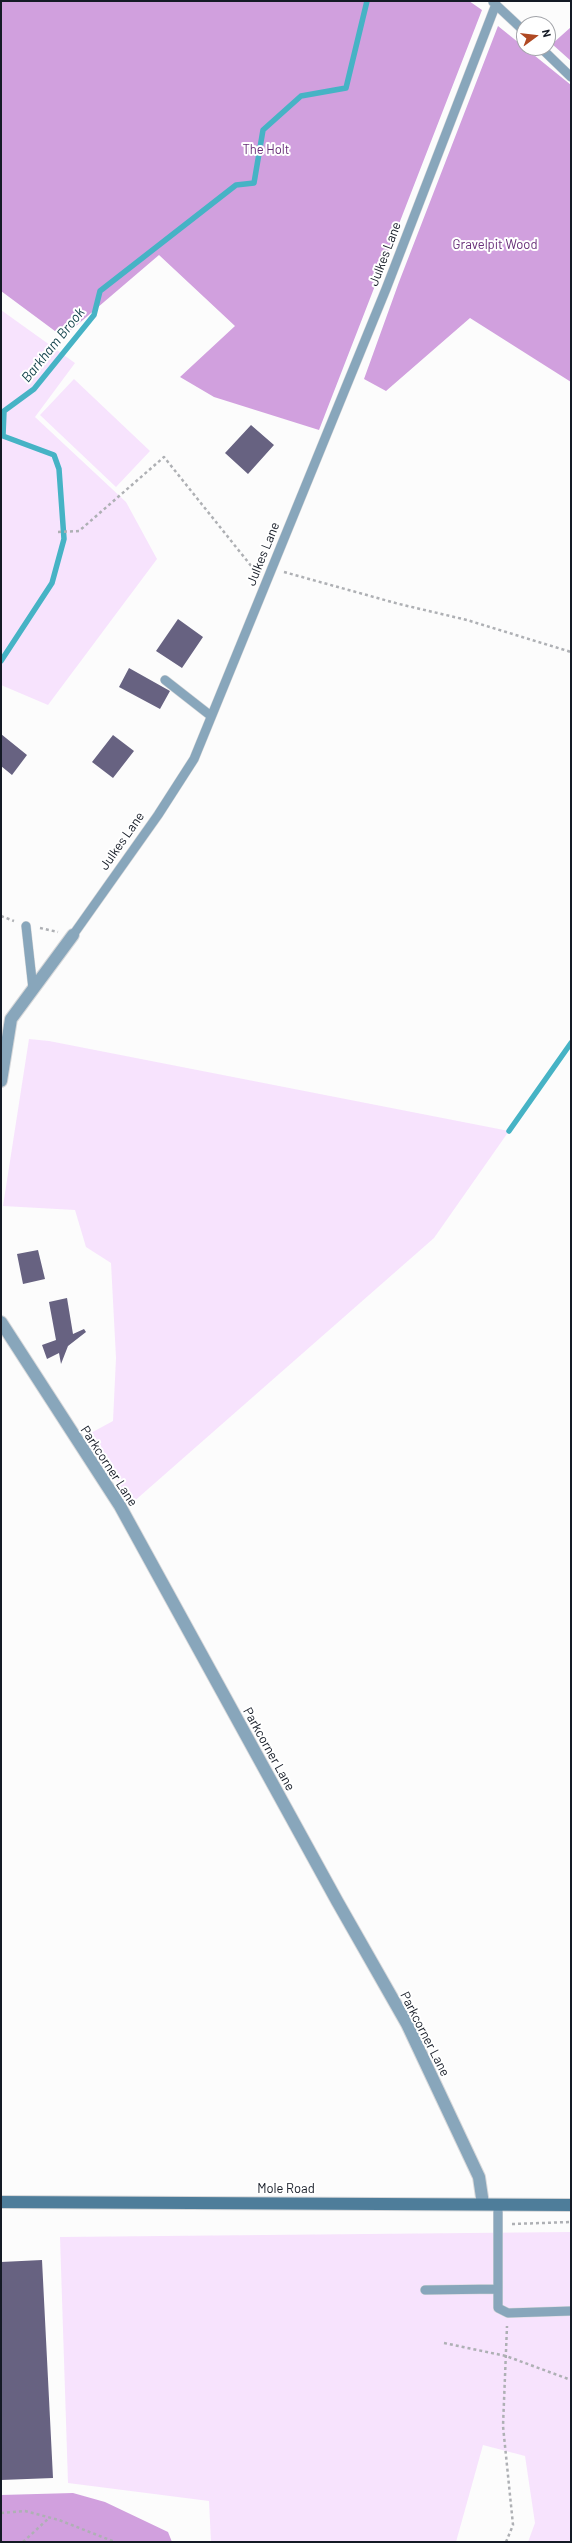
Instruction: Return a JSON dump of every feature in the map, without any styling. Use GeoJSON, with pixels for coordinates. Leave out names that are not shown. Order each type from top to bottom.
{"type":"FeatureCollection","features":[{"type":"Feature","properties":{"kind":"main road","name":"Mole Road"},"geometry":{"type":"LineString","coordinates":[[1,2202],[571,2205]]}},
{"type":"Feature","properties":{"kind":"street","name":"Julkes Lane"},"geometry":{"type":"LineString","coordinates":[[1,1081],[11,1019],[73,935]]}},
{"type":"Feature","properties":{"kind":"street","name":"Parkcorner Lane"},"geometry":{"type":"LineString","coordinates":[[1,1322],[120,1506],[336,1901],[407,2024],[479,2178],[483,2204]]}},
{"type":"Feature","properties":{"kind":"lane"},"geometry":{"type":"LineString","coordinates":[[494,3],[516,24]]}},
{"type":"Feature","properties":{"kind":"lane","name":"Julkes Lane"},"geometry":{"type":"LineString","coordinates":[[73,935],[158,815],[194,759],[386,289],[494,3]]}},
{"type":"Feature","properties":{"kind":"lane"},"geometry":{"type":"LineString","coordinates":[[549,56],[571,77]]}},
{"type":"Feature","properties":{"kind":"lane"},"geometry":{"type":"LineString","coordinates":[[165,680],[211,716]]}},
{"type":"Feature","properties":{"kind":"lane"},"geometry":{"type":"LineString","coordinates":[[26,926],[33,989]]}},
{"type":"Feature","properties":{"kind":"lane"},"geometry":{"type":"LineString","coordinates":[[498,2204],[498,2308],[508,2313],[571,2312]]}},
{"type":"Feature","properties":{"kind":"lane"},"geometry":{"type":"LineString","coordinates":[[425,2290],[498,2289]]}},
{"type":"Feature","properties":{"kind":"path"},"geometry":{"type":"LineString","coordinates":[[58,532],[79,531],[164,457],[266,584]]}},
{"type":"Feature","properties":{"kind":"path"},"geometry":{"type":"LineString","coordinates":[[272,569],[399,604],[467,620],[571,652]]}},
{"type":"Feature","properties":{"kind":"path"},"geometry":{"type":"LineString","coordinates":[[498,2224],[571,2222]]}},
{"type":"Feature","properties":{"kind":"path"},"geometry":{"type":"LineString","coordinates":[[506,2542],[513,2525],[504,2451],[508,2313]]}},
{"type":"Feature","properties":{"kind":"path"},"geometry":{"type":"LineString","coordinates":[[444,2343],[506,2356],[571,2380]]}},
{"type":"Feature","properties":{"kind":"path"},"geometry":{"type":"LineString","coordinates":[[1,2513],[25,2511],[49,2517],[115,2542]]}},
{"type":"Feature","properties":{"kind":"path"},"geometry":{"type":"LineString","coordinates":[[23,2542],[49,2517]]}},
{"type":"Feature","properties":{"kind":"shaded area"},"geometry":{"type":"Polygon","coordinates":[[[1,310],[75,363],[35,417],[126,502],[157,559],[48,705],[1,685],[1,310]]]}},
{"type":"Feature","properties":{"kind":"shaded area"},"geometry":{"type":"Polygon","coordinates":[[[74,379],[150,451],[116,487],[40,415],[74,379]]]}},
{"type":"Feature","properties":{"kind":"shaded area"},"geometry":{"type":"Polygon","coordinates":[[[29,1039],[49,1041],[509,1131],[434,1238],[131,1504],[89,1434],[113,1421],[116,1358],[111,1263],[86,1247],[75,1210],[3,1206],[29,1039]]]}},
{"type":"Feature","properties":{"kind":"shaded area"},"geometry":{"type":"Polygon","coordinates":[[[571,2232],[571,2542],[528,2542],[535,2523],[525,2456],[483,2445],[456,2542],[211,2542],[209,2501],[68,2483],[60,2237],[571,2232]]]}},
{"type":"Feature","properties":{"kind":"green space","name":"The Holt"},"geometry":{"type":"Polygon","coordinates":[[[1,1],[469,1],[482,10],[319,430],[214,397],[180,377],[235,326],[159,255],[63,337],[1,291],[1,1]]]}},
{"type":"Feature","properties":{"kind":"green space","name":"Gravelpit Wood"},"geometry":{"type":"Polygon","coordinates":[[[498,26],[516,41],[516,56],[535,56],[571,85],[571,382],[470,318],[386,391],[364,379],[399,282],[498,26]]]}},
{"type":"Feature","properties":{"kind":"green space"},"geometry":{"type":"Polygon","coordinates":[[[571,27],[571,61],[556,48],[556,40],[571,27]]]}},
{"type":"Feature","properties":{"kind":"green space"},"geometry":{"type":"Polygon","coordinates":[[[73,2493],[105,2502],[168,2532],[172,2542],[1,2542],[1,2495],[73,2493]]]}},
{"type":"Feature","properties":{"kind":"building"},"geometry":{"type":"Polygon","coordinates":[[[251,425],[274,445],[248,474],[225,453],[251,425]]]}},
{"type":"Feature","properties":{"kind":"building"},"geometry":{"type":"Polygon","coordinates":[[[178,619],[203,637],[182,668],[156,651],[178,619]]]}},
{"type":"Feature","properties":{"kind":"building"},"geometry":{"type":"Polygon","coordinates":[[[129,668],[170,691],[160,709],[119,687],[129,668]]]}},
{"type":"Feature","properties":{"kind":"building"},"geometry":{"type":"Polygon","coordinates":[[[1,734],[27,755],[12,775],[1,766],[1,734]]]}},
{"type":"Feature","properties":{"kind":"building"},"geometry":{"type":"Polygon","coordinates":[[[113,735],[134,751],[113,778],[92,762],[113,735]]]}},
{"type":"Feature","properties":{"kind":"building"},"geometry":{"type":"Polygon","coordinates":[[[38,1250],[45,1279],[23,1284],[17,1254],[38,1250]]]}},
{"type":"Feature","properties":{"kind":"building"},"geometry":{"type":"Polygon","coordinates":[[[67,1298],[73,1334],[84,1329],[86,1332],[68,1346],[61,1364],[59,1353],[47,1359],[42,1345],[56,1340],[49,1302],[67,1298]]]}},
{"type":"Feature","properties":{"kind":"building"},"geometry":{"type":"Polygon","coordinates":[[[42,2260],[53,2478],[1,2480],[1,2262],[42,2260]]]}},
{"type":"Feature","properties":{"kind":"waterway","name":"Barkham Brook"},"geometry":{"type":"LineString","coordinates":[[1,661],[52,583],[64,539],[59,469],[54,455],[3,436],[4,411],[34,389],[94,315],[100,291],[236,185],[254,183],[263,130],[301,96],[346,88],[367,1]]}},
{"type":"Feature","properties":{"kind":"waterway"},"geometry":{"type":"LineString","coordinates":[[509,1131],[571,1043]]}}]}
